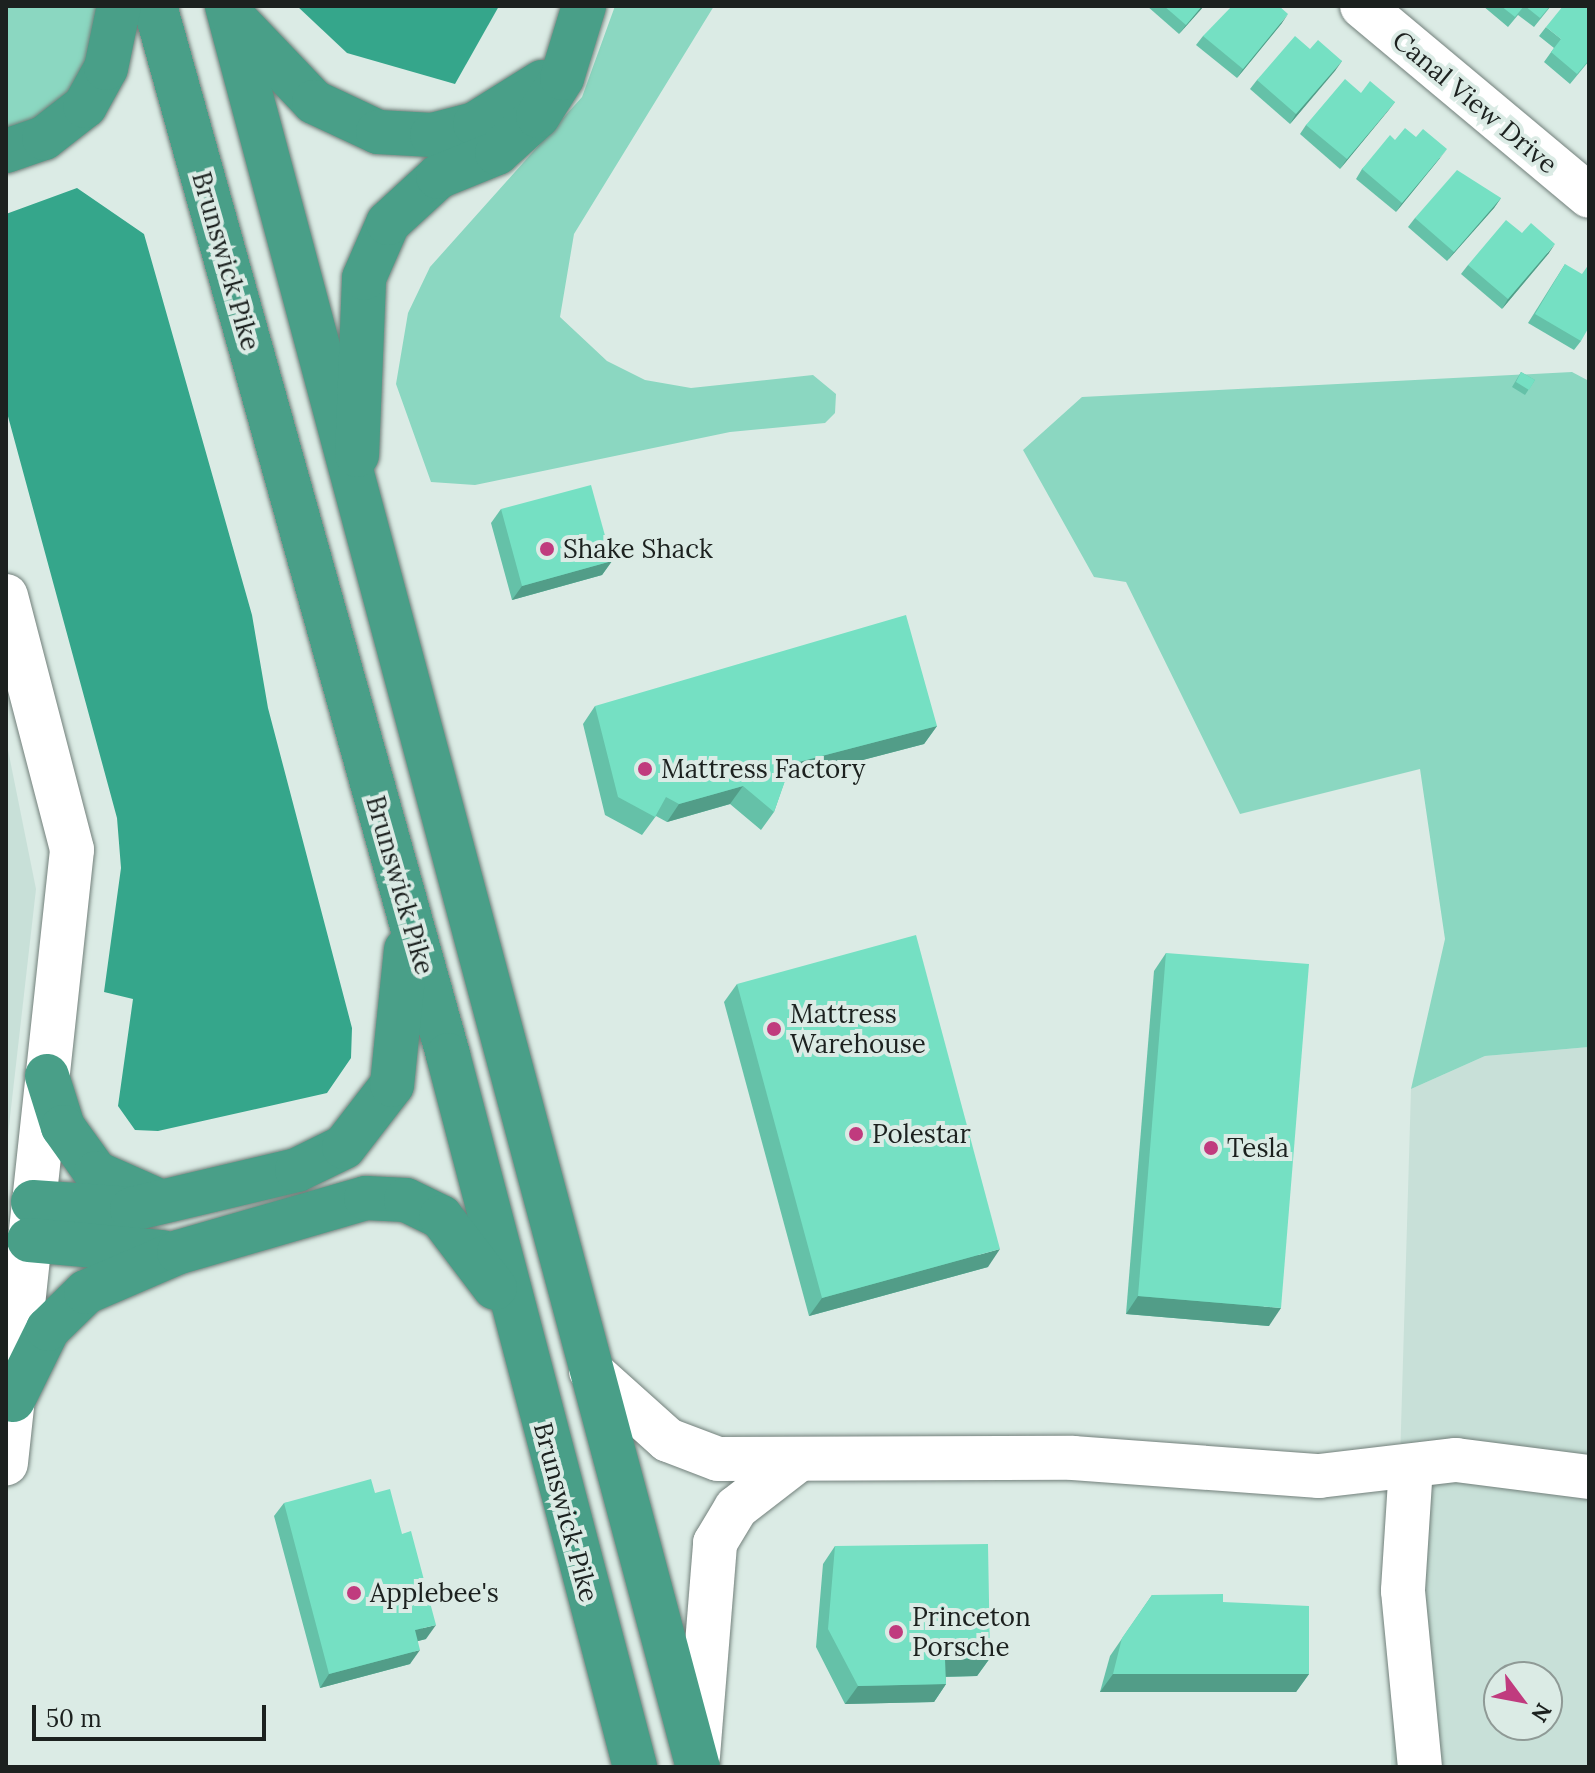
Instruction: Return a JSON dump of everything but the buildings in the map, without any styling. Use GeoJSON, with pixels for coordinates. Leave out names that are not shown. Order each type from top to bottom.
{"type":"FeatureCollection","features":[{"type":"Feature","properties":{"kind":"highway"},"geometry":{"type":"LineString","coordinates":[[9,152],[57,130],[85,106],[106,68],[119,6]]}},
{"type":"Feature","properties":{"kind":"highway","name":"Brunswick Pike"},"geometry":{"type":"LineString","coordinates":[[155,6],[408,915],[635,1767]]}},
{"type":"Feature","properties":{"kind":"highway"},"geometry":{"type":"LineString","coordinates":[[228,10],[325,109],[361,127],[414,136],[463,128],[512,106],[556,65],[583,13]]}},
{"type":"Feature","properties":{"kind":"highway"},"geometry":{"type":"LineString","coordinates":[[228,10],[698,1766]]}},
{"type":"Feature","properties":{"kind":"highway"},"geometry":{"type":"LineString","coordinates":[[354,485],[366,364],[364,278],[388,223],[438,177],[497,153],[531,124],[562,78],[583,13]]}},
{"type":"Feature","properties":{"kind":"highway"},"geometry":{"type":"LineString","coordinates":[[31,1221],[169,1202],[311,1165],[363,1130],[389,1093],[399,1060],[408,915]]}},
{"type":"Feature","properties":{"kind":"highway"},"geometry":{"type":"LineString","coordinates":[[47,1076],[63,1127],[96,1173],[118,1188],[169,1202]]}},
{"type":"Feature","properties":{"kind":"highway"},"geometry":{"type":"LineString","coordinates":[[13,1400],[38,1345],[70,1304],[179,1252],[366,1198],[406,1200],[441,1217],[467,1245],[518,1334]]}},
{"type":"Feature","properties":{"kind":"highway"},"geometry":{"type":"LineString","coordinates":[[31,1221],[179,1252]]}},
{"type":"Feature","properties":{"kind":"street","name":"Canal View Drive"},"geometry":{"type":"LineString","coordinates":[[1362,6],[1589,196]]}},
{"type":"Feature","properties":{"kind":"street"},"geometry":{"type":"LineString","coordinates":[[6,596],[71,840],[6,1463]]}},
{"type":"Feature","properties":{"kind":"street"},"geometry":{"type":"LineString","coordinates":[[591,1371],[639,1419],[694,1453],[798,1460],[1073,1458],[1319,1476],[1456,1460],[1589,1477]]}},
{"type":"Feature","properties":{"kind":"street"},"geometry":{"type":"LineString","coordinates":[[698,1766],[715,1543],[736,1508],[798,1460]]}},
{"type":"Feature","properties":{"kind":"street"},"geometry":{"type":"LineString","coordinates":[[1411,1466],[1403,1591],[1420,1767]]}},
{"type":"Feature","properties":{"kind":"shaded area"},"geometry":{"type":"Polygon","coordinates":[[[6,6],[104,6],[82,87],[6,137],[6,6]]]}},
{"type":"Feature","properties":{"kind":"shaded area"},"geometry":{"type":"Polygon","coordinates":[[[297,6],[499,6],[455,84],[347,53],[297,6]]]}},
{"type":"Feature","properties":{"kind":"shaded area"},"geometry":{"type":"Polygon","coordinates":[[[615,6],[714,6],[574,234],[560,317],[607,361],[645,380],[691,388],[813,375],[836,394],[835,413],[825,423],[730,432],[475,485],[431,482],[396,384],[408,313],[430,267],[582,97],[615,6]]]}},
{"type":"Feature","properties":{"kind":"shaded area"},"geometry":{"type":"Polygon","coordinates":[[[77,188],[144,234],[252,615],[268,708],[352,1028],[351,1058],[327,1093],[158,1131],[135,1130],[118,1106],[133,999],[104,992],[121,868],[117,818],[6,409],[6,214],[77,188]]]}},
{"type":"Feature","properties":{"kind":"shaded area"},"geometry":{"type":"Polygon","coordinates":[[[1572,372],[1589,381],[1589,1047],[1485,1056],[1411,1089],[1445,939],[1420,769],[1240,814],[1126,582],[1094,577],[1023,450],[1082,397],[1572,372]]]}},
{"type":"Feature","properties":{"kind":"shaded area"},"geometry":{"type":"Polygon","coordinates":[[[6,740],[36,889],[6,1152],[6,740]]]}},
{"type":"Feature","properties":{"kind":"shaded area"},"geometry":{"type":"Polygon","coordinates":[[[1589,1047],[1589,1767],[1391,1767],[1411,1089],[1485,1056],[1589,1047]]]}},
{"type":"Feature","properties":{"kind":"place","name":"Shake Shack"},"geometry":{"type":"Point","coordinates":[547,549]}},
{"type":"Feature","properties":{"kind":"place","name":"Mattress Factory"},"geometry":{"type":"Point","coordinates":[645,769]}},
{"type":"Feature","properties":{"kind":"place","name":"Mattress Warehouse"},"geometry":{"type":"Point","coordinates":[774,1029]}},
{"type":"Feature","properties":{"kind":"place","name":"Polestar"},"geometry":{"type":"Point","coordinates":[856,1134]}},
{"type":"Feature","properties":{"kind":"place","name":"Tesla"},"geometry":{"type":"Point","coordinates":[1211,1148]}},
{"type":"Feature","properties":{"kind":"place","name":"Applebee's"},"geometry":{"type":"Point","coordinates":[354,1593]}},
{"type":"Feature","properties":{"kind":"place","name":"Princeton Porsche"},"geometry":{"type":"Point","coordinates":[896,1632]}}]}
